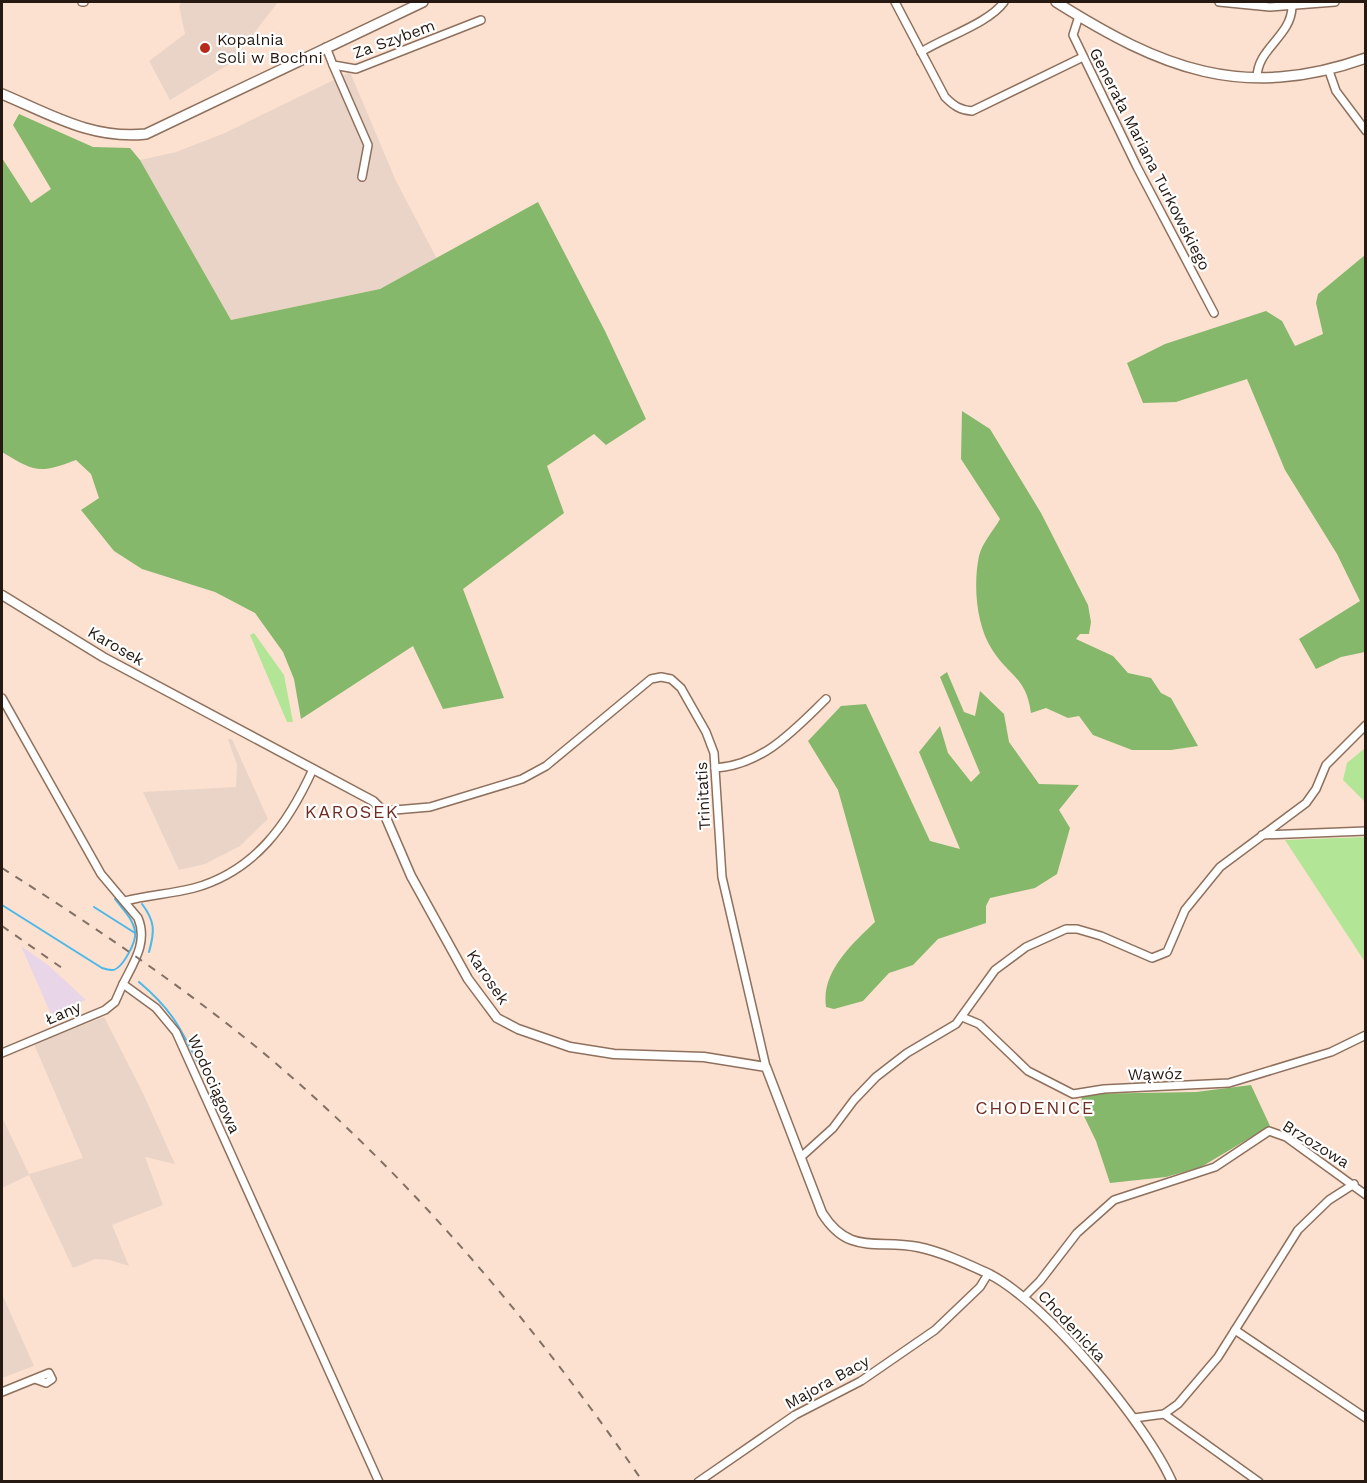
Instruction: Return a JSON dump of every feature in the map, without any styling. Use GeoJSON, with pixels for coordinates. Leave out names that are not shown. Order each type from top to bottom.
{"type":"FeatureCollection","features":[{"type":"Feature","properties":{"kind":"main road"},"geometry":{"type":"LineString","coordinates":[[2,94],[100,134],[118,136],[146,134],[423,2]]}},
{"type":"Feature","properties":{"kind":"main road"},"geometry":{"type":"LineString","coordinates":[[1056,2],[1129,45],[1166,61],[1233,78],[1329,71],[1365,58]]}},
{"type":"Feature","properties":{"kind":"street"},"geometry":{"type":"LineString","coordinates":[[895,2],[945,97],[954,107],[972,111],[1083,57]]}},
{"type":"Feature","properties":{"kind":"street"},"geometry":{"type":"LineString","coordinates":[[921,52],[944,38],[989,17],[1004,2]]}},
{"type":"Feature","properties":{"kind":"street"},"geometry":{"type":"LineString","coordinates":[[1219,2],[1270,8],[1335,2]]}},
{"type":"Feature","properties":{"kind":"street"},"geometry":{"type":"LineString","coordinates":[[1257,78],[1258,64],[1263,54],[1287,27],[1292,7]]}},
{"type":"Feature","properties":{"kind":"street","name":"Generała Mariana Turkowskiego"},"geometry":{"type":"LineString","coordinates":[[1079,16],[1072,36],[1137,167],[1214,313]]}},
{"type":"Feature","properties":{"kind":"street","name":"Za Szybem"},"geometry":{"type":"LineString","coordinates":[[326,47],[333,65],[356,69],[481,20]]}},
{"type":"Feature","properties":{"kind":"street"},"geometry":{"type":"LineString","coordinates":[[333,65],[368,145],[362,177]]}},
{"type":"Feature","properties":{"kind":"street"},"geometry":{"type":"LineString","coordinates":[[1329,71],[1336,91],[1365,131]]}},
{"type":"Feature","properties":{"kind":"street","name":"Karosek"},"geometry":{"type":"LineString","coordinates":[[2,595],[103,657],[373,801],[383,811],[411,876],[468,979],[497,1018],[518,1029],[570,1047],[614,1054],[704,1057],[766,1067]]}},
{"type":"Feature","properties":{"kind":"street","name":"Trinitatis"},"geometry":{"type":"LineString","coordinates":[[383,811],[430,807],[522,779],[546,766],[651,679],[660,677],[671,679],[681,688],[693,705],[714,753],[722,877],[766,1067]]}},
{"type":"Feature","properties":{"kind":"street"},"geometry":{"type":"LineString","coordinates":[[2,698],[101,874],[138,918],[142,934],[139,952],[123,984]]}},
{"type":"Feature","properties":{"kind":"street"},"geometry":{"type":"LineString","coordinates":[[715,768],[746,762],[773,748],[826,699]]}},
{"type":"Feature","properties":{"kind":"street"},"geometry":{"type":"LineString","coordinates":[[801,1157],[833,1128],[854,1100],[876,1077],[907,1053],[956,1024],[995,970],[1026,947],[1066,929],[1101,936],[1152,958],[1160,957],[1167,952],[1185,910],[1220,867],[1306,803],[1316,789],[1326,765],[1365,725]]}},
{"type":"Feature","properties":{"kind":"street"},"geometry":{"type":"LineString","coordinates":[[126,901],[191,888],[224,878],[239,868],[284,824],[295,808],[313,769]]}},
{"type":"Feature","properties":{"kind":"street"},"geometry":{"type":"LineString","coordinates":[[1262,835],[1365,831]]}},
{"type":"Feature","properties":{"kind":"street","name":"Łany"},"geometry":{"type":"LineString","coordinates":[[2,1053],[105,1010],[115,1002],[123,984]]}},
{"type":"Feature","properties":{"kind":"street","name":"Wodociągowa"},"geometry":{"type":"LineString","coordinates":[[123,984],[156,1008],[176,1032],[380,1482]]}},
{"type":"Feature","properties":{"kind":"street","name":"Wąwóz"},"geometry":{"type":"LineString","coordinates":[[962,1017],[979,1024],[1028,1071],[1056,1088],[1073,1094],[1104,1089],[1229,1083],[1331,1052],[1365,1035]]}},
{"type":"Feature","properties":{"kind":"street","name":"Chodenicka"},"geometry":{"type":"LineString","coordinates":[[766,1067],[822,1213],[836,1232],[860,1244],[927,1250],[988,1274],[1025,1296],[1134,1418],[1172,1482]]}},
{"type":"Feature","properties":{"kind":"street","name":"Brzozowa"},"geometry":{"type":"LineString","coordinates":[[1025,1296],[1040,1281],[1077,1233],[1114,1200],[1215,1167],[1269,1131],[1286,1137],[1354,1184],[1329,1200],[1304,1222],[1218,1357],[1178,1404],[1164,1414]]}},
{"type":"Feature","properties":{"kind":"street"},"geometry":{"type":"LineString","coordinates":[[1354,1184],[1365,1195]]}},
{"type":"Feature","properties":{"kind":"street","name":"Majora Bacy"},"geometry":{"type":"LineString","coordinates":[[698,1482],[795,1415],[861,1381],[935,1330],[980,1287],[988,1274]]}},
{"type":"Feature","properties":{"kind":"street"},"geometry":{"type":"LineString","coordinates":[[1235,1330],[1365,1418]]}},
{"type":"Feature","properties":{"kind":"street"},"geometry":{"type":"LineString","coordinates":[[2,1392],[35,1379]]}},
{"type":"Feature","properties":{"kind":"street"},"geometry":{"type":"LineString","coordinates":[[1134,1418],[1164,1414],[1259,1482]]}},
{"type":"Feature","properties":{"kind":"shaded area","name":"Kopalnia Soli w Bochni"},"geometry":{"type":"Polygon","coordinates":[[[182,2],[278,2],[231,63],[170,100],[149,61],[185,34],[179,6],[182,2]]]}},
{"type":"Feature","properties":{"kind":"shaded area"},"geometry":{"type":"Polygon","coordinates":[[[350,72],[396,181],[437,259],[380,289],[231,320],[140,160],[176,152],[225,133],[350,72]]]}},
{"type":"Feature","properties":{"kind":"shaded area"},"geometry":{"type":"Polygon","coordinates":[[[228,739],[232,739],[268,819],[240,846],[205,864],[179,870],[143,792],[236,787],[237,765],[228,739]]]}},
{"type":"Feature","properties":{"kind":"shaded area"},"geometry":{"type":"Polygon","coordinates":[[[21,946],[48,965],[86,1000],[51,1014],[21,946]]]}},
{"type":"Feature","properties":{"kind":"shaded area"},"geometry":{"type":"Polygon","coordinates":[[[104,1017],[142,1091],[175,1164],[145,1157],[163,1205],[112,1225],[129,1266],[110,1260],[95,1259],[73,1268],[29,1175],[2,1188],[2,1117],[29,1174],[83,1158],[34,1044],[104,1017]]]}},
{"type":"Feature","properties":{"kind":"shaded area"},"geometry":{"type":"Polygon","coordinates":[[[2,1294],[34,1366],[2,1378],[2,1294]]]}},
{"type":"Feature","properties":{"kind":"green space"},"geometry":{"type":"Polygon","coordinates":[[[19,114],[93,147],[130,148],[140,160],[231,320],[380,289],[538,202],[605,331],[646,419],[606,445],[594,434],[547,466],[564,513],[463,589],[504,698],[443,709],[413,646],[301,719],[294,679],[283,652],[255,613],[215,592],[142,569],[114,551],[81,510],[99,498],[91,474],[76,460],[38,469],[22,464],[2,452],[2,158],[31,203],[51,189],[13,125],[19,114]]]}},
{"type":"Feature","properties":{"kind":"green space"},"geometry":{"type":"Polygon","coordinates":[[[1365,255],[1365,652],[1341,657],[1316,669],[1299,639],[1360,601],[1337,554],[1285,470],[1247,379],[1176,402],[1143,403],[1127,363],[1165,344],[1266,311],[1282,321],[1295,346],[1323,334],[1316,303],[1318,294],[1365,255]]]}},
{"type":"Feature","properties":{"kind":"green space"},"geometry":{"type":"Polygon","coordinates":[[[962,411],[990,429],[1041,513],[1088,605],[1091,622],[1089,634],[1080,634],[1076,639],[1113,656],[1128,673],[1151,678],[1161,693],[1171,698],[1198,746],[1171,750],[1132,750],[1093,735],[1079,716],[1068,718],[1046,708],[1031,713],[1022,685],[987,641],[977,605],[976,580],[979,556],[985,541],[1000,519],[961,459],[962,411]]]}},
{"type":"Feature","properties":{"kind":"green space"},"geometry":{"type":"Polygon","coordinates":[[[254,633],[284,675],[293,722],[287,722],[250,635],[254,633]]]}},
{"type":"Feature","properties":{"kind":"green space"},"geometry":{"type":"Polygon","coordinates":[[[947,672],[964,712],[975,716],[980,691],[1004,714],[1009,742],[1039,784],[1079,785],[1059,810],[1070,828],[1057,874],[1035,888],[990,898],[986,906],[986,923],[938,939],[913,965],[889,973],[863,1001],[834,1009],[826,1007],[828,982],[833,971],[848,950],[875,922],[838,790],[808,741],[841,706],[866,704],[930,841],[960,849],[919,752],[940,726],[948,753],[971,782],[980,773],[940,677],[947,672]]]}},
{"type":"Feature","properties":{"kind":"green space"},"geometry":{"type":"Polygon","coordinates":[[[1365,748],[1365,802],[1343,780],[1347,763],[1365,748]]]}},
{"type":"Feature","properties":{"kind":"green space"},"geometry":{"type":"Polygon","coordinates":[[[1366,837],[1365,962],[1285,840],[1366,837]]]}},
{"type":"Feature","properties":{"kind":"green space"},"geometry":{"type":"Polygon","coordinates":[[[1251,1085],[1270,1126],[1201,1167],[1166,1177],[1110,1183],[1096,1141],[1081,1110],[1082,1094],[1196,1092],[1251,1085]]]}},
{"type":"Feature","properties":{"kind":"waterway"},"geometry":{"type":"LineString","coordinates":[[2,905],[102,968],[112,970],[124,960],[135,936],[132,923],[115,899]]}},
{"type":"Feature","properties":{"kind":"waterway"},"geometry":{"type":"LineString","coordinates":[[142,904],[153,926],[149,952]]}},
{"type":"Feature","properties":{"kind":"waterway"},"geometry":{"type":"LineString","coordinates":[[94,907],[135,933]]}},
{"type":"Feature","properties":{"kind":"waterway"},"geometry":{"type":"LineString","coordinates":[[139,982],[159,1000],[173,1018],[197,1061]]}},
{"type":"Feature","properties":{"kind":"railway"},"geometry":{"type":"LineString","coordinates":[[2,868],[174,984],[272,1060],[325,1107],[424,1206],[517,1312],[643,1482]]}},
{"type":"Feature","properties":{"kind":"railway"},"geometry":{"type":"LineString","coordinates":[[2,926],[62,968]]}},
{"type":"Feature","properties":{"kind":"place","name":"Kopalnia Soli w Bochni"},"geometry":{"type":"Point","coordinates":[205,48]}},
{"type":"Feature","properties":{"kind":"district","name":"KAROSEK"},"geometry":{"type":"Point","coordinates":[352,811]}},
{"type":"Feature","properties":{"kind":"district","name":"CHODENICE"},"geometry":{"type":"Point","coordinates":[1035,1107]}}]}
